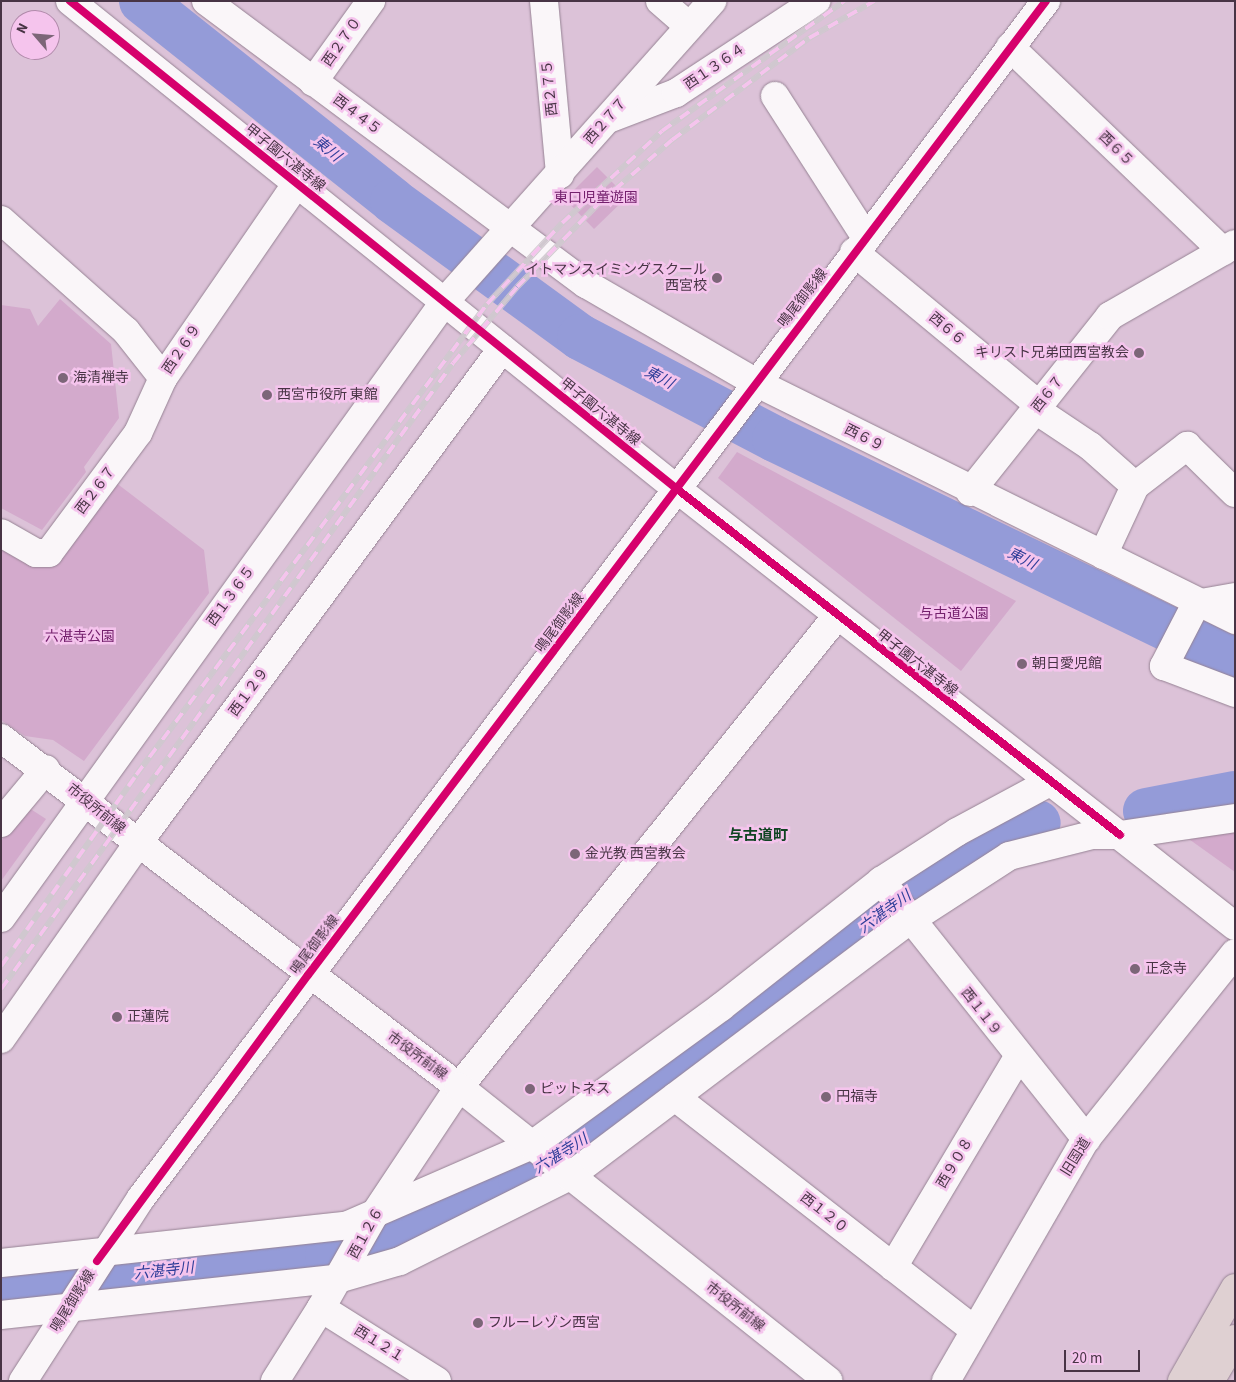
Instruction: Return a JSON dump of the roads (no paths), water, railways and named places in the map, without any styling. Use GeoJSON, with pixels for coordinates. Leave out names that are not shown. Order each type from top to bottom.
{"type":"FeatureCollection","features":[{"type":"Feature","properties":{"kind":"highway"},"geometry":{"type":"LineString","coordinates":[[1182,1381],[1235,1288]]}},
{"type":"Feature","properties":{"kind":"highway"},"geometry":{"type":"LineString","coordinates":[[1210,1381],[1235,1339]]}},
{"type":"Feature","properties":{"kind":"street","name":"甲子園六湛寺線"},"geometry":{"type":"LineString","coordinates":[[70,1],[297,184],[445,300],[502,349],[677,489],[1235,926]]}},
{"type":"Feature","properties":{"kind":"street","name":"西４４５"},"geometry":{"type":"LineString","coordinates":[[206,1],[313,82],[503,233]]}},
{"type":"Feature","properties":{"kind":"street","name":"西２７０"},"geometry":{"type":"LineString","coordinates":[[313,82],[371,1]]}},
{"type":"Feature","properties":{"kind":"street","name":"西２７５"},"geometry":{"type":"LineString","coordinates":[[544,1],[560,174]]}},
{"type":"Feature","properties":{"kind":"street"},"geometry":{"type":"LineString","coordinates":[[660,1],[689,26]]}},
{"type":"Feature","properties":{"kind":"street","name":"西２７７"},"geometry":{"type":"LineString","coordinates":[[465,277],[503,233],[560,174],[712,1]]}},
{"type":"Feature","properties":{"kind":"street","name":"西１３６４"},"geometry":{"type":"LineString","coordinates":[[608,120],[676,94],[816,1]]}},
{"type":"Feature","properties":{"kind":"street","name":"鳴尾御影線"},"geometry":{"type":"LineString","coordinates":[[23,1381],[100,1257],[308,975],[677,489],[718,431],[1046,1]]}},
{"type":"Feature","properties":{"kind":"street","name":"西６５"},"geometry":{"type":"LineString","coordinates":[[1010,47],[1229,247]]}},
{"type":"Feature","properties":{"kind":"street","name":"西６６"},"geometry":{"type":"LineString","coordinates":[[775,96],[860,245],[1037,407],[1090,446],[1135,486]]}},
{"type":"Feature","properties":{"kind":"street","name":"西２６９"},"geometry":{"type":"LineString","coordinates":[[1,220],[126,331],[163,378],[297,184]]}},
{"type":"Feature","properties":{"kind":"street","name":"西６９"},"geometry":{"type":"LineString","coordinates":[[503,233],[752,387],[1102,555],[1193,609],[1235,620]]}},
{"type":"Feature","properties":{"kind":"street","name":"西６７"},"geometry":{"type":"LineString","coordinates":[[970,492],[1110,316],[1229,247]]}},
{"type":"Feature","properties":{"kind":"street","name":"西１３６５"},"geometry":{"type":"LineString","coordinates":[[1,918],[84,799],[445,300],[465,277]]}},
{"type":"Feature","properties":{"kind":"street","name":"西１２９"},"geometry":{"type":"LineString","coordinates":[[1,1039],[138,843],[502,349]]}},
{"type":"Feature","properties":{"kind":"street","name":"西２６７"},"geometry":{"type":"LineString","coordinates":[[1,533],[36,553],[49,553],[138,433],[163,378]]}},
{"type":"Feature","properties":{"kind":"street"},"geometry":{"type":"LineString","coordinates":[[1102,555],[1135,486],[1187,446],[1235,492]]}},
{"type":"Feature","properties":{"kind":"street"},"geometry":{"type":"LineString","coordinates":[[1235,596],[1193,609],[1166,662],[1235,693]]}},
{"type":"Feature","properties":{"kind":"street","name":"西１２６"},"geometry":{"type":"LineString","coordinates":[[275,1381],[344,1272],[371,1221],[460,1087],[837,616]]}},
{"type":"Feature","properties":{"kind":"street","name":"市役所前線"},"geometry":{"type":"LineString","coordinates":[[1,738],[46,769],[308,975],[460,1087],[828,1381]]}},
{"type":"Feature","properties":{"kind":"street"},"geometry":{"type":"LineString","coordinates":[[1,823],[46,769]]}},
{"type":"Feature","properties":{"kind":"street"},"geometry":{"type":"LineString","coordinates":[[1,1262],[100,1257],[371,1221],[535,1148],[883,885],[957,832],[1050,782]]}},
{"type":"Feature","properties":{"kind":"street"},"geometry":{"type":"LineString","coordinates":[[1,1315],[72,1303],[344,1272],[400,1261],[448,1240],[568,1174],[675,1096],[906,916],[1009,856],[1092,835],[1120,835],[1235,818]]}},
{"type":"Feature","properties":{"kind":"street","name":"西１１９"},"geometry":{"type":"LineString","coordinates":[[883,885],[1017,1058],[1086,1139]]}},
{"type":"Feature","properties":{"kind":"street","name":"旧国道"},"geometry":{"type":"LineString","coordinates":[[946,1381],[1086,1139],[1235,952]]}},
{"type":"Feature","properties":{"kind":"street","name":"西９０８"},"geometry":{"type":"LineString","coordinates":[[893,1267],[1017,1058]]}},
{"type":"Feature","properties":{"kind":"street","name":"西１２０"},"geometry":{"type":"LineString","coordinates":[[675,1096],[974,1330]]}},
{"type":"Feature","properties":{"kind":"street","name":"西１２１"},"geometry":{"type":"LineString","coordinates":[[321,1308],[437,1381]]}},
{"type":"Feature","properties":{"kind":"waterway","name":"東川"},"geometry":{"type":"LineString","coordinates":[[142,1],[393,201],[580,337],[775,439],[1235,661]]}},
{"type":"Feature","properties":{"kind":"waterway","name":"六湛寺川"},"geometry":{"type":"LineString","coordinates":[[1146,811],[1235,794]]}},
{"type":"Feature","properties":{"kind":"waterway","name":"六湛寺川"},"geometry":{"type":"LineString","coordinates":[[1,1287],[328,1255],[391,1239],[521,1179],[580,1144],[885,910],[992,838],[1038,823]]}},
{"type":"Feature","properties":{"kind":"railway"},"geometry":{"type":"LineString","coordinates":[[1,966],[136,775],[487,304],[562,223],[662,131],[844,1]]}},
{"type":"Feature","properties":{"kind":"railway"},"geometry":{"type":"LineString","coordinates":[[1,989],[453,363],[517,287],[598,204],[672,140],[809,38],[874,1]]}},
{"type":"Feature","properties":{"kind":"place","name":"イトマンスイミングスクール 西宮校"},"geometry":{"type":"Point","coordinates":[717,278]}},
{"type":"Feature","properties":{"kind":"place","name":"キリスト兄弟団西宮教会"},"geometry":{"type":"Point","coordinates":[1139,353]}},
{"type":"Feature","properties":{"kind":"place","name":"海清禅寺"},"geometry":{"type":"Point","coordinates":[63,378]}},
{"type":"Feature","properties":{"kind":"place","name":"西宮市役所 東館"},"geometry":{"type":"Point","coordinates":[267,395]}},
{"type":"Feature","properties":{"kind":"place","name":"朝日愛児館"},"geometry":{"type":"Point","coordinates":[1022,664]}},
{"type":"Feature","properties":{"kind":"place","name":"金光教 西宮教会"},"geometry":{"type":"Point","coordinates":[575,854]}},
{"type":"Feature","properties":{"kind":"place","name":"正念寺"},"geometry":{"type":"Point","coordinates":[1135,969]}},
{"type":"Feature","properties":{"kind":"place","name":"正蓮院"},"geometry":{"type":"Point","coordinates":[117,1017]}},
{"type":"Feature","properties":{"kind":"place","name":"ピットネス"},"geometry":{"type":"Point","coordinates":[530,1089]}},
{"type":"Feature","properties":{"kind":"place","name":"円福寺"},"geometry":{"type":"Point","coordinates":[826,1097]}},
{"type":"Feature","properties":{"kind":"place","name":"フルーレゾン西宮"},"geometry":{"type":"Point","coordinates":[478,1323]}},
{"type":"Feature","properties":{"kind":"district","name":"与古道町"},"geometry":{"type":"Point","coordinates":[758,836]}},
{"type":"Feature","properties":{"kind":"park label","name":"東口児童遊園"},"geometry":{"type":"Point","coordinates":[596,198]}},
{"type":"Feature","properties":{"kind":"park label","name":"与古道公園"},"geometry":{"type":"Point","coordinates":[954,614]}},
{"type":"Feature","properties":{"kind":"park label","name":"六湛寺公園"},"geometry":{"type":"Point","coordinates":[80,637]}}]}
